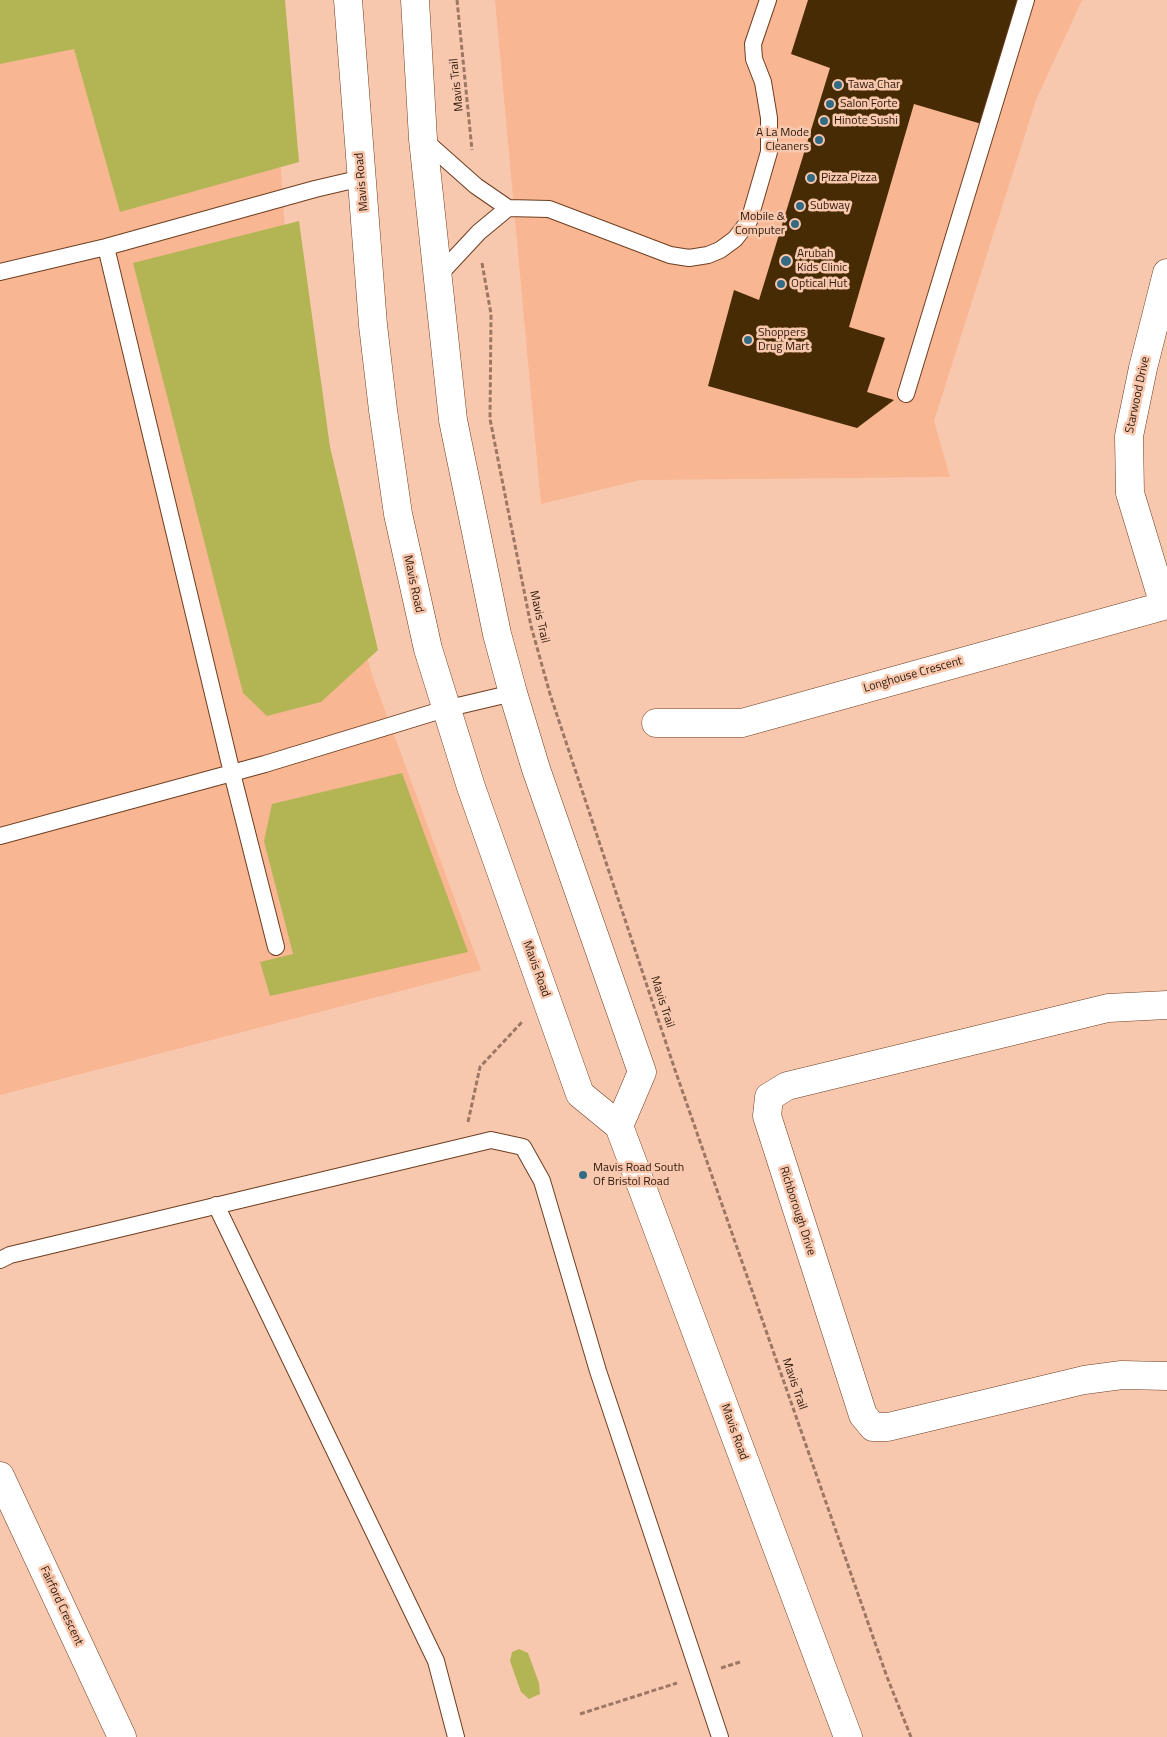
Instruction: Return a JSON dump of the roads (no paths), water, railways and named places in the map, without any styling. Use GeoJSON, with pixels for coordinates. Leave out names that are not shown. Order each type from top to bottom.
{"type":"FeatureCollection","features":[{"type":"Feature","properties":{"kind":"main road","name":"Mavis Road"},"geometry":{"type":"LineString","coordinates":[[348,0],[373,325],[398,514],[428,649],[445,709],[580,1094],[619,1126],[848,1737]]}},
{"type":"Feature","properties":{"kind":"main road"},"geometry":{"type":"LineString","coordinates":[[415,0],[423,139],[453,420],[497,634],[513,692],[540,778],[642,1072],[619,1126]]}},
{"type":"Feature","properties":{"kind":"main road","name":"Starwood Drive"},"geometry":{"type":"LineString","coordinates":[[1165,605],[1130,494],[1129,436],[1142,368],[1167,273]]}},
{"type":"Feature","properties":{"kind":"main road","name":"Longhouse Crescent"},"geometry":{"type":"LineString","coordinates":[[656,724],[742,723],[1165,605]]}},
{"type":"Feature","properties":{"kind":"main road","name":"Richborough Drive"},"geometry":{"type":"LineString","coordinates":[[1167,1004],[1108,1008],[787,1086],[769,1097],[767,1116],[863,1415],[873,1427],[888,1427],[1084,1380],[1122,1375],[1167,1376]]}},
{"type":"Feature","properties":{"kind":"main road","name":"Fairford Crescent"},"geometry":{"type":"LineString","coordinates":[[0,1476],[122,1737]]}},
{"type":"Feature","properties":{"kind":"lane"},"geometry":{"type":"LineString","coordinates":[[423,139],[476,186],[508,208],[549,209],[670,255],[689,258],[708,255],[720,250],[735,239],[749,221],[769,152],[768,118],[763,82],[754,58],[753,44],[768,0]]}},
{"type":"Feature","properties":{"kind":"lane"},"geometry":{"type":"LineString","coordinates":[[906,394],[1026,0]]}},
{"type":"Feature","properties":{"kind":"lane"},"geometry":{"type":"LineString","coordinates":[[0,272],[106,248],[362,178]]}},
{"type":"Feature","properties":{"kind":"lane"},"geometry":{"type":"LineString","coordinates":[[438,276],[479,232],[508,208]]}},
{"type":"Feature","properties":{"kind":"lane"},"geometry":{"type":"LineString","coordinates":[[106,248],[232,773],[276,947]]}},
{"type":"Feature","properties":{"kind":"lane"},"geometry":{"type":"LineString","coordinates":[[0,836],[232,773],[408,722],[445,709],[513,692]]}},
{"type":"Feature","properties":{"kind":"lane"},"geometry":{"type":"LineString","coordinates":[[0,1260],[10,1255],[462,1146],[491,1140],[523,1147],[542,1181],[598,1372],[720,1737]]}},
{"type":"Feature","properties":{"kind":"lane"},"geometry":{"type":"LineString","coordinates":[[216,1205],[436,1661],[456,1737]]}},
{"type":"Feature","properties":{"kind":"place","name":"Tawa Char"},"geometry":{"type":"Point","coordinates":[838,85]}},
{"type":"Feature","properties":{"kind":"place","name":"Salon Forte"},"geometry":{"type":"Point","coordinates":[830,104]}},
{"type":"Feature","properties":{"kind":"place","name":"Hinote Sushi"},"geometry":{"type":"Point","coordinates":[824,121]}},
{"type":"Feature","properties":{"kind":"place","name":"A La Mode Cleaners"},"geometry":{"type":"Point","coordinates":[819,140]}},
{"type":"Feature","properties":{"kind":"place","name":"Pizza Pizza"},"geometry":{"type":"Point","coordinates":[811,178]}},
{"type":"Feature","properties":{"kind":"place","name":"Subway"},"geometry":{"type":"Point","coordinates":[800,206]}},
{"type":"Feature","properties":{"kind":"place","name":"Mobile & Computer"},"geometry":{"type":"Point","coordinates":[795,224]}},
{"type":"Feature","properties":{"kind":"place","name":"Arubah Kids Clinic"},"geometry":{"type":"Point","coordinates":[786,261]}},
{"type":"Feature","properties":{"kind":"place","name":"Optical Hut"},"geometry":{"type":"Point","coordinates":[781,284]}},
{"type":"Feature","properties":{"kind":"place","name":"Shoppers Drug Mart"},"geometry":{"type":"Point","coordinates":[748,340]}},
{"type":"Feature","properties":{"kind":"place","name":"Mavis Road South Of Bristol Road"},"geometry":{"type":"Point","coordinates":[583,1175]}}]}
